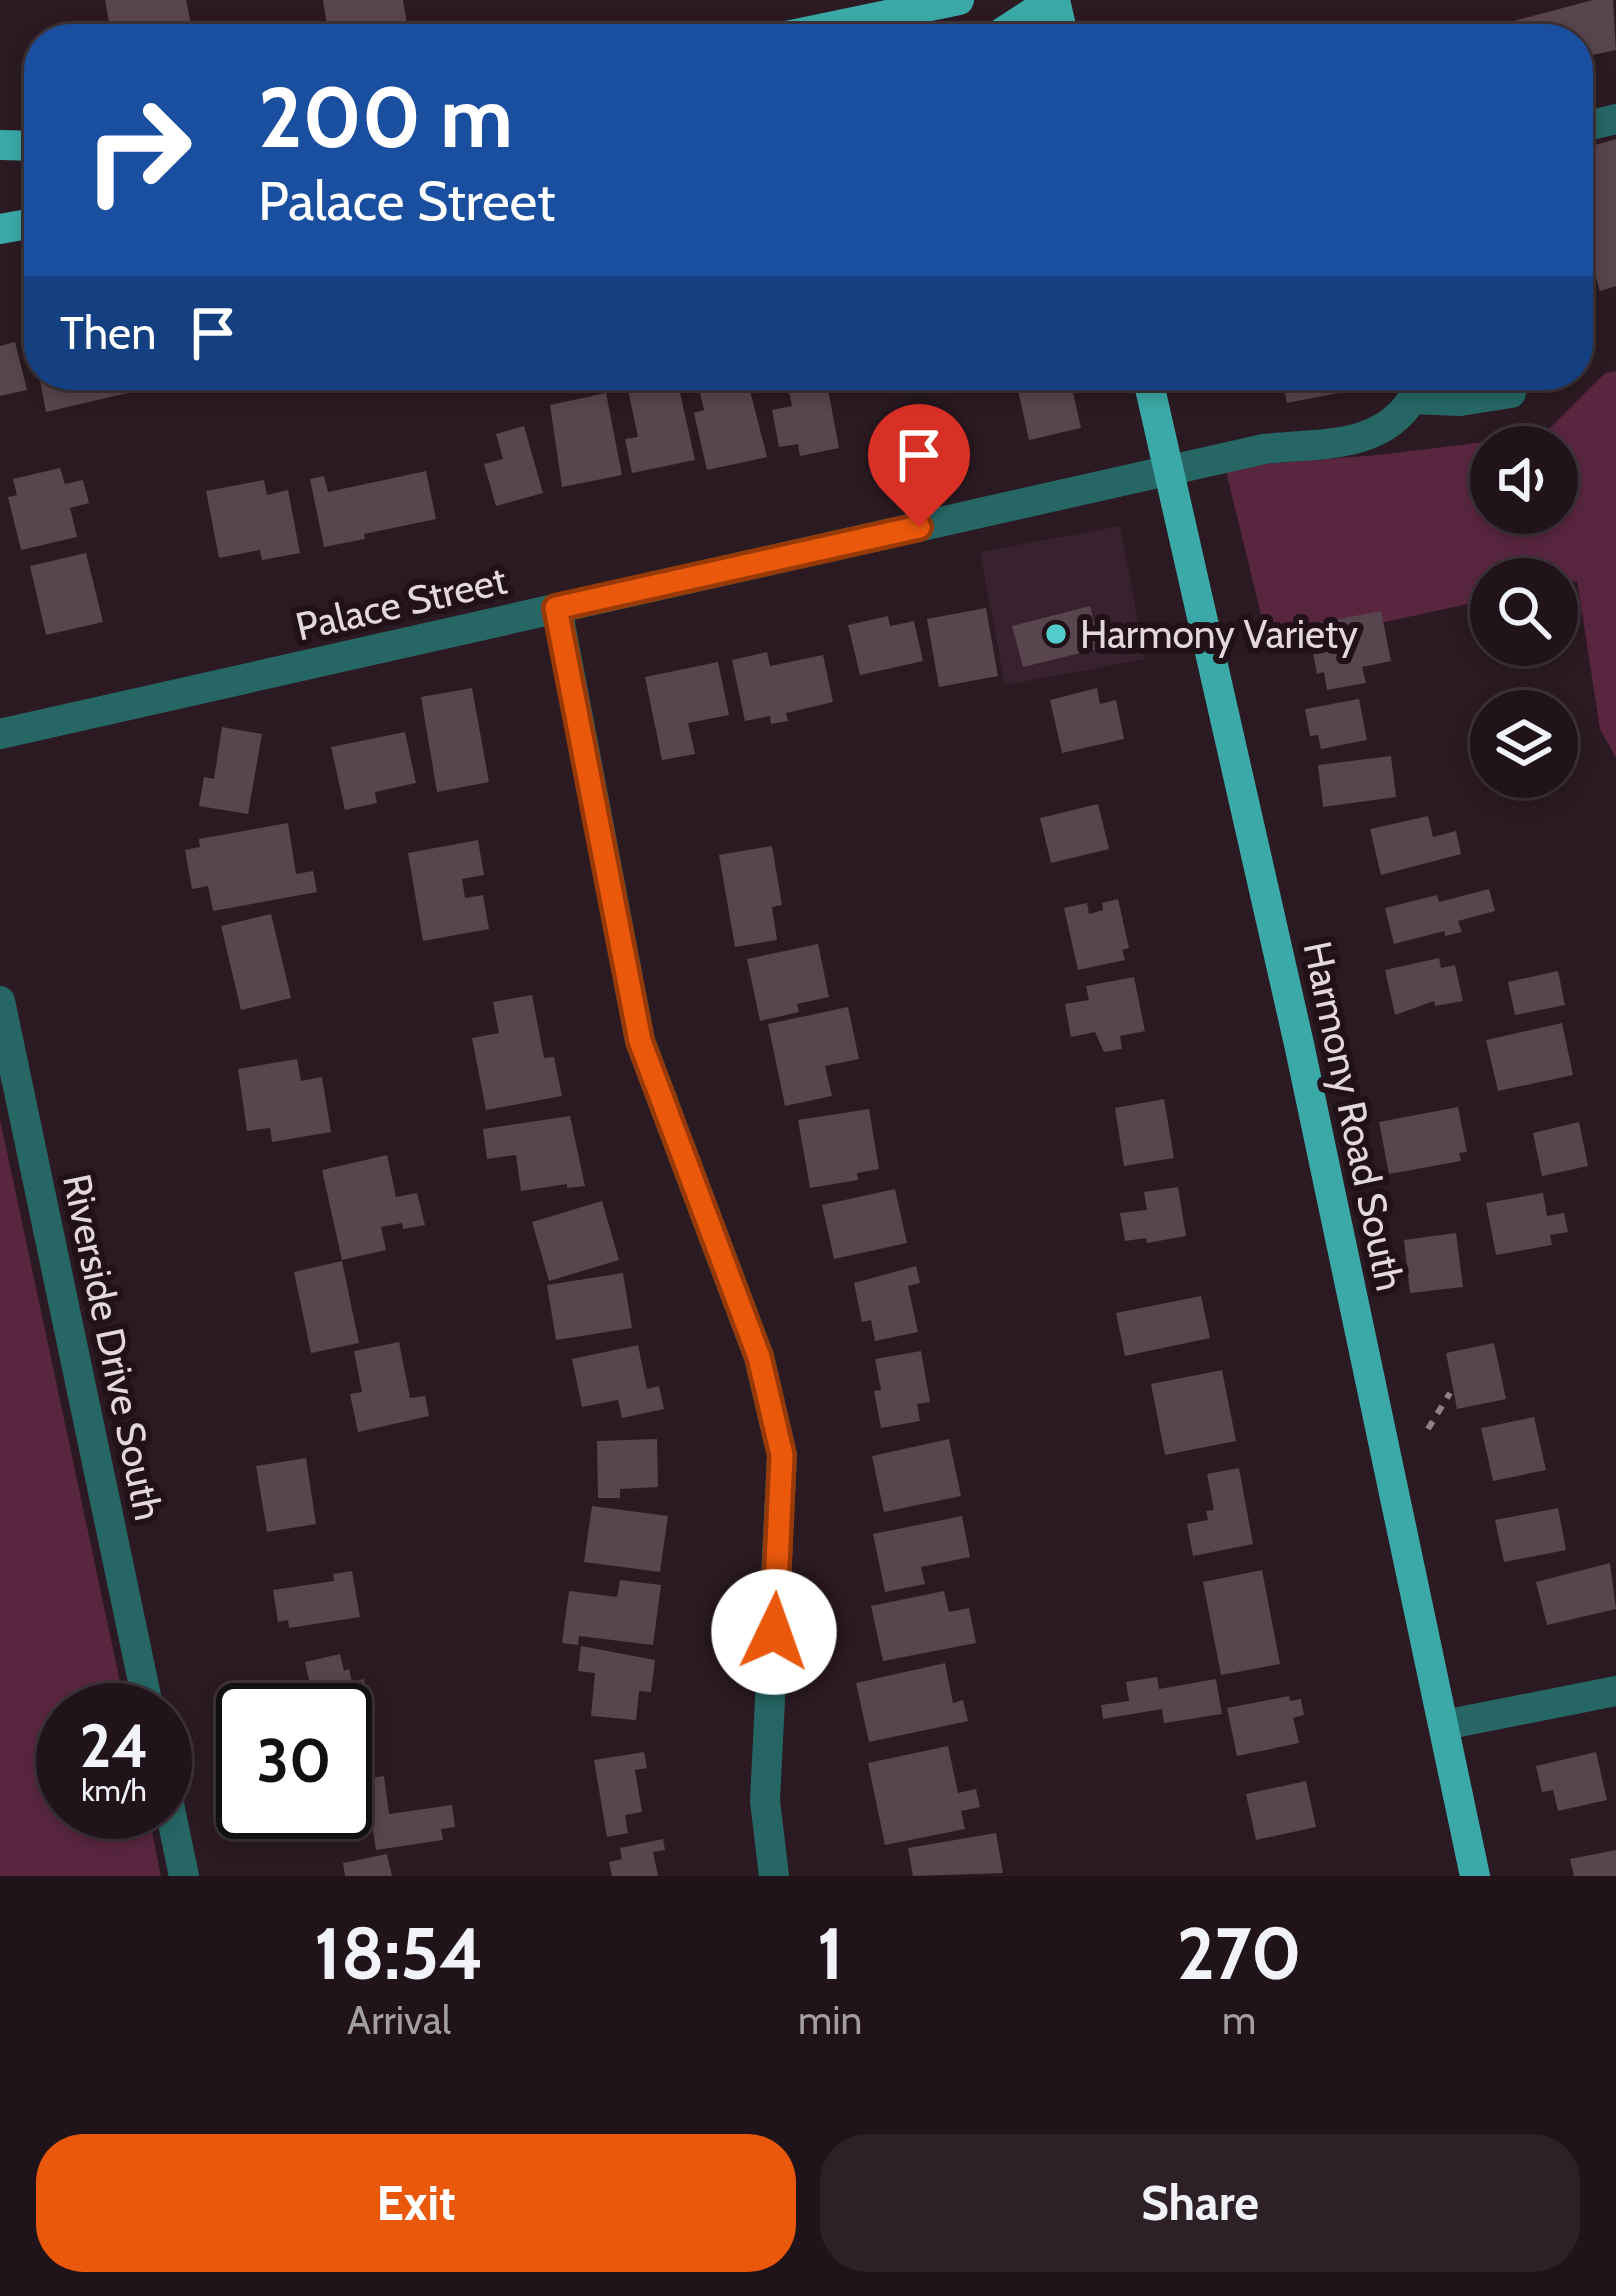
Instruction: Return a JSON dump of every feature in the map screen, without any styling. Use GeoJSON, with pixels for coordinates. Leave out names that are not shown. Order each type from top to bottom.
{"type":"FeatureCollection","features":[{"type":"Feature","properties":{"kind":"main road"},"geometry":{"type":"LineString","coordinates":[[844,24],[959,0]]}},
{"type":"Feature","properties":{"kind":"main road"},"geometry":{"type":"LineString","coordinates":[[1015,24],[1053,0]]}},
{"type":"Feature","properties":{"kind":"main road","name":"Harmony Road South"},"geometry":{"type":"LineString","coordinates":[[1151,390],[1285,977],[1475,1876]]}},
{"type":"Feature","properties":{"kind":"street","name":"Palace Street"},"geometry":{"type":"LineString","coordinates":[[0,734],[1264,449],[1374,436],[1402,416],[1409,390]]}},
{"type":"Feature","properties":{"kind":"street"},"geometry":{"type":"LineString","coordinates":[[1421,390],[1460,401],[1511,393]]}},
{"type":"Feature","properties":{"kind":"street"},"geometry":{"type":"LineString","coordinates":[[556,608],[640,1041],[759,1357],[782,1455],[765,1801],[774,1876]]}},
{"type":"Feature","properties":{"kind":"street","name":"Riverside Drive South"},"geometry":{"type":"LineString","coordinates":[[0,1000],[143,1683]]}},
{"type":"Feature","properties":{"kind":"street"},"geometry":{"type":"LineString","coordinates":[[1444,1725],[1616,1691]]}},
{"type":"Feature","properties":{"kind":"street"},"geometry":{"type":"LineString","coordinates":[[176,1839],[184,1876]]}},
{"type":"Feature","properties":{"kind":"path"},"geometry":{"type":"LineString","coordinates":[[1428,1429],[1450,1394]]}},
{"type":"Feature","properties":{"kind":"shaded area"},"geometry":{"type":"Polygon","coordinates":[[[1616,371],[1616,758],[1600,729],[1578,587],[1578,558],[1470,558],[1470,604],[1269,647],[1225,467],[1470,444],[1470,534],[1578,534],[1578,426],[1552,426],[1605,373],[1616,371]]]}},
{"type":"Feature","properties":{"kind":"shaded area"},"geometry":{"type":"Polygon","coordinates":[[[1120,526],[1145,659],[1005,685],[980,552],[1120,526]]]}},
{"type":"Feature","properties":{"kind":"shaded area"},"geometry":{"type":"Polygon","coordinates":[[[0,1119],[120,1683],[36,1683],[36,1839],[153,1839],[161,1876],[0,1876],[0,1119]]]}},
{"type":"Feature","properties":{"kind":"building"},"geometry":{"type":"Polygon","coordinates":[[[105,0],[186,0],[191,24],[109,24],[105,0]]]}},
{"type":"Feature","properties":{"kind":"building"},"geometry":{"type":"Polygon","coordinates":[[[323,0],[403,0],[407,24],[327,24],[323,0]]]}},
{"type":"Feature","properties":{"kind":"building"},"geometry":{"type":"Polygon","coordinates":[[[1593,0],[1613,0],[1616,50],[1593,55],[1593,24],[1502,24],[1593,0]]]}},
{"type":"Feature","properties":{"kind":"building"},"geometry":{"type":"Polygon","coordinates":[[[1616,139],[1616,286],[1600,291],[1593,268],[1593,146],[1616,139]]]}},
{"type":"Feature","properties":{"kind":"building"},"geometry":{"type":"Polygon","coordinates":[[[15,342],[27,390],[0,396],[0,346],[15,342]]]}},
{"type":"Feature","properties":{"kind":"building"},"geometry":{"type":"Polygon","coordinates":[[[42,390],[136,391],[46,412],[42,390]]]}},
{"type":"Feature","properties":{"kind":"building"},"geometry":{"type":"Polygon","coordinates":[[[628,390],[679,390],[695,460],[632,473],[625,439],[638,437],[628,390]]]}},
{"type":"Feature","properties":{"kind":"building"},"geometry":{"type":"Polygon","coordinates":[[[699,390],[750,390],[767,457],[707,470],[694,413],[704,410],[699,390]]]}},
{"type":"Feature","properties":{"kind":"building"},"geometry":{"type":"Polygon","coordinates":[[[828,390],[839,448],[800,456],[798,444],[779,447],[772,410],[792,406],[789,391],[828,390]]]}},
{"type":"Feature","properties":{"kind":"building"},"geometry":{"type":"Polygon","coordinates":[[[1018,390],[1072,390],[1081,428],[1029,440],[1018,390]]]}},
{"type":"Feature","properties":{"kind":"building"},"geometry":{"type":"Polygon","coordinates":[[[1284,390],[1337,390],[1338,393],[1287,403],[1284,390]]]}},
{"type":"Feature","properties":{"kind":"building"},"geometry":{"type":"Polygon","coordinates":[[[606,393],[622,475],[562,487],[550,405],[606,393]]]}},
{"type":"Feature","properties":{"kind":"building"},"geometry":{"type":"Polygon","coordinates":[[[524,426],[543,493],[496,506],[484,464],[503,459],[496,434],[524,426]]]}},
{"type":"Feature","properties":{"kind":"building"},"geometry":{"type":"Polygon","coordinates":[[[60,468],[65,484],[83,480],[89,503],[70,508],[77,537],[21,550],[8,497],[17,495],[13,479],[60,468]]]}},
{"type":"Feature","properties":{"kind":"building"},"geometry":{"type":"Polygon","coordinates":[[[426,471],[436,519],[324,547],[310,479],[324,476],[328,492],[426,471]]]}},
{"type":"Feature","properties":{"kind":"building"},"geometry":{"type":"Polygon","coordinates":[[[264,480],[267,495],[288,490],[300,553],[262,560],[260,550],[219,558],[206,491],[264,480]]]}},
{"type":"Feature","properties":{"kind":"building"},"geometry":{"type":"Polygon","coordinates":[[[86,553],[103,622],[46,635],[30,566],[86,553]]]}},
{"type":"Feature","properties":{"kind":"building"},"geometry":{"type":"Polygon","coordinates":[[[1090,606],[1101,648],[1023,667],[1012,626],[1090,606]]]}},
{"type":"Feature","properties":{"kind":"building"},"geometry":{"type":"Polygon","coordinates":[[[986,608],[998,676],[939,687],[927,619],[986,608]]]}},
{"type":"Feature","properties":{"kind":"building"},"geometry":{"type":"Polygon","coordinates":[[[1381,611],[1391,661],[1362,667],[1366,683],[1327,690],[1324,672],[1317,674],[1308,625],[1381,611]]]}},
{"type":"Feature","properties":{"kind":"building"},"geometry":{"type":"Polygon","coordinates":[[[888,616],[890,626],[914,621],[923,661],[860,675],[848,625],[888,616]]]}},
{"type":"Feature","properties":{"kind":"building"},"geometry":{"type":"Polygon","coordinates":[[[767,652],[770,666],[823,655],[833,702],[786,713],[788,721],[771,724],[770,716],[745,721],[732,660],[767,652]]]}},
{"type":"Feature","properties":{"kind":"building"},"geometry":{"type":"Polygon","coordinates":[[[718,662],[729,715],[688,723],[695,754],[662,760],[645,677],[718,662]]]}},
{"type":"Feature","properties":{"kind":"building"},"geometry":{"type":"Polygon","coordinates":[[[472,688],[489,782],[437,792],[421,697],[472,688]]]}},
{"type":"Feature","properties":{"kind":"building"},"geometry":{"type":"Polygon","coordinates":[[[1097,688],[1100,704],[1116,700],[1124,739],[1062,753],[1050,700],[1097,688]]]}},
{"type":"Feature","properties":{"kind":"building"},"geometry":{"type":"Polygon","coordinates":[[[1359,699],[1367,740],[1321,749],[1318,735],[1310,736],[1305,709],[1359,699]]]}},
{"type":"Feature","properties":{"kind":"building"},"geometry":{"type":"Polygon","coordinates":[[[222,727],[262,734],[248,814],[199,806],[204,777],[214,779],[222,727]]]}},
{"type":"Feature","properties":{"kind":"building"},"geometry":{"type":"Polygon","coordinates":[[[405,732],[416,783],[375,792],[377,803],[345,810],[331,747],[405,732]]]}},
{"type":"Feature","properties":{"kind":"building"},"geometry":{"type":"Polygon","coordinates":[[[1391,756],[1396,797],[1323,807],[1318,765],[1391,756]]]}},
{"type":"Feature","properties":{"kind":"building"},"geometry":{"type":"Polygon","coordinates":[[[1098,804],[1109,849],[1051,863],[1040,818],[1098,804]]]}},
{"type":"Feature","properties":{"kind":"building"},"geometry":{"type":"Polygon","coordinates":[[[1428,816],[1433,837],[1456,831],[1461,854],[1381,875],[1370,829],[1428,816]]]}},
{"type":"Feature","properties":{"kind":"building"},"geometry":{"type":"Polygon","coordinates":[[[288,823],[296,874],[313,871],[317,892],[213,911],[208,886],[192,889],[185,850],[200,847],[199,839],[288,823]]]}},
{"type":"Feature","properties":{"kind":"building"},"geometry":{"type":"Polygon","coordinates":[[[478,840],[484,875],[462,879],[465,898],[483,895],[489,929],[423,941],[408,853],[478,840]]]}},
{"type":"Feature","properties":{"kind":"building"},"geometry":{"type":"Polygon","coordinates":[[[772,846],[782,905],[772,907],[777,940],[735,947],[719,855],[772,846]]]}},
{"type":"Feature","properties":{"kind":"building"},"geometry":{"type":"Polygon","coordinates":[[[1489,889],[1495,911],[1458,921],[1462,932],[1445,936],[1444,931],[1394,944],[1385,908],[1437,895],[1439,902],[1489,889]]]}},
{"type":"Feature","properties":{"kind":"building"},"geometry":{"type":"Polygon","coordinates":[[[1118,899],[1129,948],[1122,950],[1125,960],[1078,970],[1064,908],[1087,903],[1089,914],[1103,910],[1102,903],[1118,899]]]}},
{"type":"Feature","properties":{"kind":"building"},"geometry":{"type":"Polygon","coordinates":[[[271,914],[291,998],[241,1010],[221,926],[271,914]]]}},
{"type":"Feature","properties":{"kind":"building"},"geometry":{"type":"Polygon","coordinates":[[[818,944],[829,997],[797,1004],[799,1012],[760,1021],[747,959],[818,944]]]}},
{"type":"Feature","properties":{"kind":"building"},"geometry":{"type":"Polygon","coordinates":[[[1439,958],[1441,968],[1455,965],[1463,1001],[1435,1006],[1434,1001],[1395,1015],[1385,970],[1439,958]]]}},
{"type":"Feature","properties":{"kind":"building"},"geometry":{"type":"Polygon","coordinates":[[[1558,971],[1565,1005],[1515,1015],[1508,982],[1558,971]]]}},
{"type":"Feature","properties":{"kind":"building"},"geometry":{"type":"Polygon","coordinates":[[[1134,977],[1145,1031],[1120,1036],[1122,1049],[1104,1052],[1095,1032],[1071,1037],[1065,1004],[1089,1000],[1086,986],[1134,977]]]}},
{"type":"Feature","properties":{"kind":"building"},"geometry":{"type":"Polygon","coordinates":[[[532,995],[544,1058],[554,1057],[562,1096],[486,1110],[472,1038],[499,1033],[493,1002],[532,995]]]}},
{"type":"Feature","properties":{"kind":"building"},"geometry":{"type":"Polygon","coordinates":[[[848,1007],[859,1059],[825,1066],[832,1096],[785,1106],[768,1024],[848,1007]]]}},
{"type":"Feature","properties":{"kind":"building"},"geometry":{"type":"Polygon","coordinates":[[[1562,1023],[1573,1075],[1498,1091],[1486,1040],[1562,1023]]]}},
{"type":"Feature","properties":{"kind":"building"},"geometry":{"type":"Polygon","coordinates":[[[297,1059],[301,1081],[322,1077],[331,1132],[272,1142],[270,1128],[247,1131],[238,1069],[297,1059]]]}},
{"type":"Feature","properties":{"kind":"building"},"geometry":{"type":"Polygon","coordinates":[[[1164,1099],[1174,1158],[1124,1166],[1115,1108],[1164,1099]]]}},
{"type":"Feature","properties":{"kind":"building"},"geometry":{"type":"Polygon","coordinates":[[[1458,1107],[1467,1152],[1459,1153],[1461,1161],[1389,1174],[1379,1122],[1458,1107]]]}},
{"type":"Feature","properties":{"kind":"building"},"geometry":{"type":"Polygon","coordinates":[[[869,1109],[879,1169],[857,1173],[858,1180],[810,1188],[798,1120],[869,1109]]]}},
{"type":"Feature","properties":{"kind":"building"},"geometry":{"type":"Polygon","coordinates":[[[570,1116],[585,1186],[521,1191],[516,1155],[487,1159],[483,1129],[570,1116]]]}},
{"type":"Feature","properties":{"kind":"building"},"geometry":{"type":"Polygon","coordinates":[[[1579,1122],[1588,1166],[1542,1176],[1533,1133],[1579,1122]]]}},
{"type":"Feature","properties":{"kind":"building"},"geometry":{"type":"Polygon","coordinates":[[[387,1155],[396,1197],[417,1193],[425,1225],[381,1227],[386,1250],[342,1260],[322,1170],[387,1155]]]}},
{"type":"Feature","properties":{"kind":"building"},"geometry":{"type":"Polygon","coordinates":[[[1178,1187],[1186,1236],[1147,1243],[1146,1238],[1125,1241],[1120,1213],[1147,1210],[1144,1192],[1178,1187]]]}},
{"type":"Feature","properties":{"kind":"building"},"geometry":{"type":"Polygon","coordinates":[[[895,1189],[907,1243],[834,1259],[822,1205],[895,1189]]]}},
{"type":"Feature","properties":{"kind":"building"},"geometry":{"type":"Polygon","coordinates":[[[1543,1193],[1547,1216],[1564,1213],[1568,1232],[1550,1235],[1552,1245],[1496,1255],[1486,1203],[1543,1193]]]}},
{"type":"Feature","properties":{"kind":"building"},"geometry":{"type":"Polygon","coordinates":[[[602,1201],[619,1260],[549,1281],[532,1222],[602,1201]]]}},
{"type":"Feature","properties":{"kind":"building"},"geometry":{"type":"Polygon","coordinates":[[[1456,1233],[1463,1287],[1410,1293],[1404,1240],[1456,1233]]]}},
{"type":"Feature","properties":{"kind":"building"},"geometry":{"type":"Polygon","coordinates":[[[342,1261],[359,1343],[311,1353],[294,1272],[342,1261]]]}},
{"type":"Feature","properties":{"kind":"building"},"geometry":{"type":"Polygon","coordinates":[[[916,1266],[920,1283],[908,1286],[918,1332],[875,1341],[871,1320],[862,1322],[854,1283],[916,1266]]]}},
{"type":"Feature","properties":{"kind":"building"},"geometry":{"type":"Polygon","coordinates":[[[623,1273],[632,1328],[556,1340],[547,1285],[623,1273]]]}},
{"type":"Feature","properties":{"kind":"building"},"geometry":{"type":"Polygon","coordinates":[[[1201,1296],[1210,1338],[1125,1356],[1116,1313],[1201,1296]]]}},
{"type":"Feature","properties":{"kind":"building"},"geometry":{"type":"Polygon","coordinates":[[[399,1342],[410,1398],[425,1396],[429,1416],[358,1432],[350,1394],[362,1392],[354,1351],[399,1342]]]}},
{"type":"Feature","properties":{"kind":"building"},"geometry":{"type":"Polygon","coordinates":[[[1494,1343],[1506,1399],[1457,1409],[1446,1353],[1494,1343]]]}},
{"type":"Feature","properties":{"kind":"building"},"geometry":{"type":"Polygon","coordinates":[[[638,1345],[647,1389],[659,1386],[664,1409],[622,1418],[618,1400],[582,1407],[572,1359],[638,1345]]]}},
{"type":"Feature","properties":{"kind":"building"},"geometry":{"type":"Polygon","coordinates":[[[921,1351],[930,1402],[917,1404],[920,1421],[881,1428],[874,1391],[881,1390],[875,1359],[921,1351]]]}},
{"type":"Feature","properties":{"kind":"building"},"geometry":{"type":"Polygon","coordinates":[[[1222,1370],[1236,1441],[1165,1455],[1151,1384],[1222,1370]]]}},
{"type":"Feature","properties":{"kind":"building"},"geometry":{"type":"Polygon","coordinates":[[[1534,1417],[1546,1470],[1493,1481],[1481,1428],[1534,1417]]]}},
{"type":"Feature","properties":{"kind":"building"},"geometry":{"type":"Polygon","coordinates":[[[657,1439],[658,1487],[620,1489],[620,1498],[598,1498],[597,1441],[657,1439]]]}},
{"type":"Feature","properties":{"kind":"building"},"geometry":{"type":"Polygon","coordinates":[[[949,1439],[961,1496],[884,1512],[872,1456],[949,1439]]]}},
{"type":"Feature","properties":{"kind":"building"},"geometry":{"type":"Polygon","coordinates":[[[306,1458],[316,1524],[267,1532],[256,1466],[306,1458]]]}},
{"type":"Feature","properties":{"kind":"building"},"geometry":{"type":"Polygon","coordinates":[[[1239,1468],[1253,1544],[1193,1556],[1187,1524],[1208,1520],[1206,1511],[1214,1510],[1207,1474],[1239,1468]]]}},
{"type":"Feature","properties":{"kind":"building"},"geometry":{"type":"Polygon","coordinates":[[[592,1506],[668,1516],[660,1572],[584,1562],[592,1506]]]}},
{"type":"Feature","properties":{"kind":"building"},"geometry":{"type":"Polygon","coordinates":[[[1558,1508],[1566,1550],[1504,1562],[1495,1520],[1558,1508]]]}},
{"type":"Feature","properties":{"kind":"building"},"geometry":{"type":"Polygon","coordinates":[[[962,1516],[970,1557],[921,1567],[925,1584],[885,1592],[873,1534],[962,1516]]]}},
{"type":"Feature","properties":{"kind":"building"},"geometry":{"type":"Polygon","coordinates":[[[1610,1563],[1616,1609],[1547,1625],[1536,1582],[1610,1563]]]}},
{"type":"Feature","properties":{"kind":"building"},"geometry":{"type":"Polygon","coordinates":[[[1262,1570],[1280,1664],[1221,1675],[1203,1582],[1262,1570]]]}},
{"type":"Feature","properties":{"kind":"building"},"geometry":{"type":"Polygon","coordinates":[[[352,1571],[360,1617],[289,1628],[288,1620],[278,1622],[273,1590],[334,1581],[333,1574],[352,1571]]]}},
{"type":"Feature","properties":{"kind":"building"},"geometry":{"type":"Polygon","coordinates":[[[620,1580],[661,1585],[653,1645],[579,1636],[578,1645],[562,1643],[569,1591],[617,1597],[620,1580]]]}},
{"type":"Feature","properties":{"kind":"building"},"geometry":{"type":"Polygon","coordinates":[[[944,1591],[949,1612],[969,1608],[976,1643],[883,1661],[871,1606],[944,1591]]]}},
{"type":"Feature","properties":{"kind":"building"},"geometry":{"type":"Polygon","coordinates":[[[581,1646],[655,1660],[651,1692],[639,1691],[636,1720],[591,1716],[595,1673],[578,1671],[581,1646]]]}},
{"type":"Feature","properties":{"kind":"building"},"geometry":{"type":"Polygon","coordinates":[[[340,1654],[352,1682],[364,1679],[365,1683],[297,1683],[309,1680],[305,1662],[340,1654]]]}},
{"type":"Feature","properties":{"kind":"building"},"geometry":{"type":"Polygon","coordinates":[[[945,1663],[953,1703],[963,1700],[968,1721],[869,1742],[856,1683],[945,1663]]]}},
{"type":"Feature","properties":{"kind":"building"},"geometry":{"type":"Polygon","coordinates":[[[1157,1677],[1159,1689],[1216,1679],[1222,1714],[1164,1723],[1162,1709],[1103,1719],[1101,1705],[1129,1701],[1126,1682],[1157,1677]]]}},
{"type":"Feature","properties":{"kind":"building"},"geometry":{"type":"Polygon","coordinates":[[[1289,1696],[1290,1701],[1301,1699],[1304,1715],[1293,1718],[1299,1743],[1237,1756],[1227,1708],[1289,1696]]]}},
{"type":"Feature","properties":{"kind":"building"},"geometry":{"type":"Polygon","coordinates":[[[948,1746],[958,1793],[976,1789],[980,1807],[961,1811],[965,1829],[885,1845],[868,1763],[948,1746]]]}},
{"type":"Feature","properties":{"kind":"building"},"geometry":{"type":"Polygon","coordinates":[[[644,1752],[647,1768],[635,1770],[642,1812],[625,1815],[628,1833],[607,1837],[594,1760],[644,1752]]]}},
{"type":"Feature","properties":{"kind":"building"},"geometry":{"type":"Polygon","coordinates":[[[1596,1752],[1607,1800],[1558,1811],[1553,1790],[1542,1792],[1536,1766],[1596,1752]]]}},
{"type":"Feature","properties":{"kind":"building"},"geometry":{"type":"Polygon","coordinates":[[[384,1776],[389,1814],[452,1805],[455,1827],[441,1829],[443,1840],[376,1850],[372,1778],[384,1776]]]}},
{"type":"Feature","properties":{"kind":"building"},"geometry":{"type":"Polygon","coordinates":[[[1306,1781],[1316,1827],[1256,1840],[1246,1794],[1306,1781]]]}},
{"type":"Feature","properties":{"kind":"building"},"geometry":{"type":"Polygon","coordinates":[[[996,1833],[1003,1873],[913,1876],[908,1848],[996,1833]]]}},
{"type":"Feature","properties":{"kind":"building"},"geometry":{"type":"Polygon","coordinates":[[[663,1839],[665,1850],[653,1852],[658,1876],[612,1876],[609,1862],[622,1859],[620,1848],[663,1839]]]}},
{"type":"Feature","properties":{"kind":"building"},"geometry":{"type":"Polygon","coordinates":[[[1616,1850],[1616,1876],[1574,1876],[1570,1859],[1616,1850]]]}},
{"type":"Feature","properties":{"kind":"building"},"geometry":{"type":"Polygon","coordinates":[[[387,1854],[392,1876],[345,1876],[343,1863],[387,1854]]]}},
{"type":"Feature","properties":{"kind":"place","name":"Harmony Variety"},"geometry":{"type":"Point","coordinates":[1056,634]}},
{"type":"Feature","properties":{"kind":"route"},"geometry":{"type":"LineString","coordinates":[[774,1632],[782,1455],[759,1357],[640,1041],[556,608],[919,527]]}}]}
